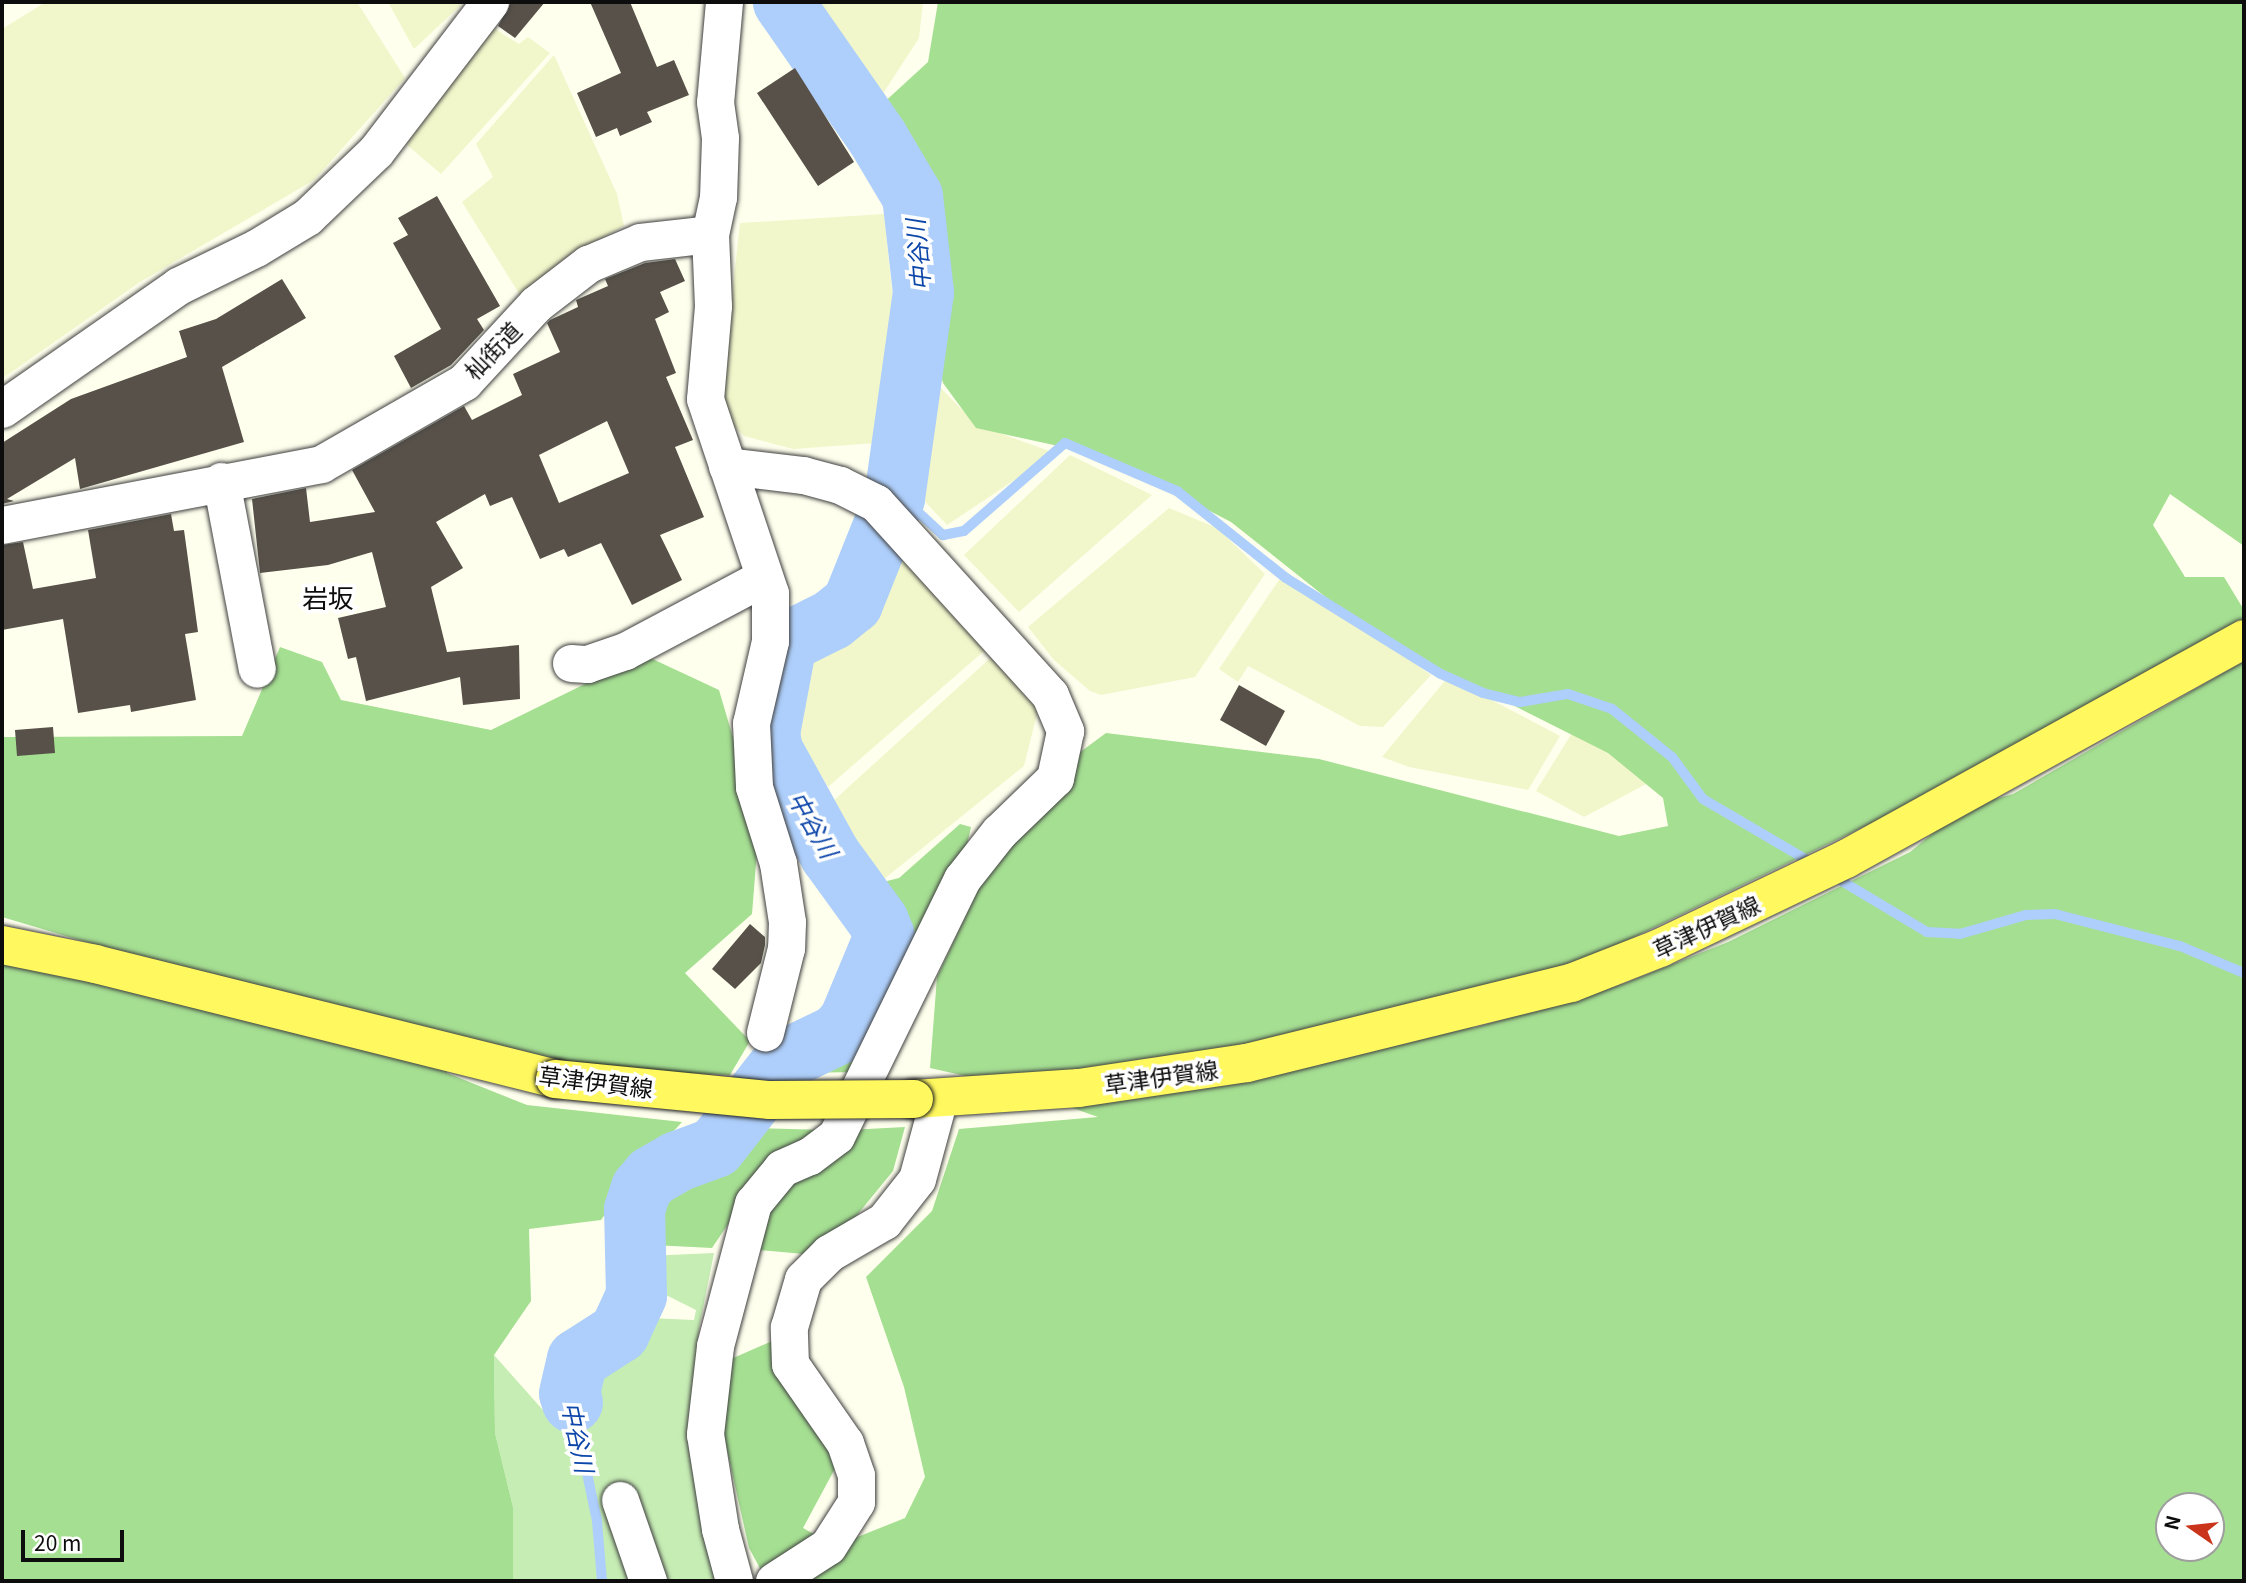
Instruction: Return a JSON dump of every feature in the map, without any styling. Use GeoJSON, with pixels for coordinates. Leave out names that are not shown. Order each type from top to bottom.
{"type":"FeatureCollection","features":[{"type":"Feature","properties":{"kind":"main road","name":"草津伊賀線"},"geometry":{"type":"LineString","coordinates":[[2,945],[95,964],[555,1079],[770,1100],[927,1098],[1079,1088],[1247,1063],[1571,983],[1660,948],[1846,859],[2244,639]]}},
{"type":"Feature","properties":{"kind":"street"},"geometry":{"type":"LineString","coordinates":[[2,409],[178,286],[256,248],[307,217],[376,151],[490,2]]}},
{"type":"Feature","properties":{"kind":"street"},"geometry":{"type":"LineString","coordinates":[[724,2],[715,102],[720,138],[718,197],[710,234],[713,306],[705,399],[770,593],[770,641],[751,723],[754,787],[778,863],[787,922],[786,948],[765,1032]]}},
{"type":"Feature","properties":{"kind":"street","name":"杣街道"},"geometry":{"type":"LineString","coordinates":[[2,525],[321,464],[464,382],[536,304],[588,264],[639,242],[710,234]]}},
{"type":"Feature","properties":{"kind":"street"},"geometry":{"type":"LineString","coordinates":[[727,466],[803,475],[840,485],[888,515],[1050,695],[1065,730],[1064,747],[1055,778],[999,832],[962,879],[836,1136],[809,1156],[782,1168],[754,1203],[715,1346],[705,1434],[720,1529],[734,1581]]}},
{"type":"Feature","properties":{"kind":"street"},"geometry":{"type":"LineString","coordinates":[[221,481],[257,669]]}},
{"type":"Feature","properties":{"kind":"street"},"geometry":{"type":"LineString","coordinates":[[571,663],[587,664],[625,651],[764,577]]}},
{"type":"Feature","properties":{"kind":"street"},"geometry":{"type":"LineString","coordinates":[[774,1581],[828,1546],[856,1502],[856,1475],[845,1443],[790,1364],[789,1327],[803,1279],[829,1253],[884,1221],[917,1180],[927,1098]]}},
{"type":"Feature","properties":{"kind":"street"},"geometry":{"type":"LineString","coordinates":[[620,1500],[648,1581]]}},
{"type":"Feature","properties":{"kind":"green space"},"geometry":{"type":"Polygon","coordinates":[[[46,2],[357,2],[405,78],[314,180],[140,282],[3,378],[2,29],[46,2]]]}},
{"type":"Feature","properties":{"kind":"green space"},"geometry":{"type":"Polygon","coordinates":[[[388,2],[464,2],[414,49],[388,2]]]}},
{"type":"Feature","properties":{"kind":"green space"},"geometry":{"type":"Polygon","coordinates":[[[798,2],[923,2],[919,38],[875,106],[798,2]]]}},
{"type":"Feature","properties":{"kind":"green space"},"geometry":{"type":"Polygon","coordinates":[[[938,2],[2244,2],[2244,546],[2170,494],[2153,525],[2185,577],[2224,577],[2244,610],[2244,626],[1876,821],[1624,942],[1470,1029],[1623,984],[1728,942],[1910,852],[1965,807],[2013,794],[2244,661],[2244,1581],[767,1581],[749,1548],[723,1432],[731,1359],[779,1338],[838,1463],[803,1528],[835,1546],[905,1518],[925,1477],[904,1387],[866,1277],[932,1211],[959,1129],[1098,1117],[1010,1086],[930,1068],[937,977],[992,860],[1068,761],[1106,733],[1319,759],[1619,836],[1668,826],[1663,798],[1608,753],[1372,634],[1231,522],[1104,456],[976,428],[943,383],[907,243],[872,182],[868,117],[928,62],[938,2]]]}},
{"type":"Feature","properties":{"kind":"green space"},"geometry":{"type":"Polygon","coordinates":[[[487,24],[519,44],[528,37],[550,53],[441,174],[407,145],[409,123],[487,24]]]}},
{"type":"Feature","properties":{"kind":"green space"},"geometry":{"type":"Polygon","coordinates":[[[554,55],[617,194],[624,226],[568,256],[520,295],[462,202],[493,177],[476,144],[554,55]]]}},
{"type":"Feature","properties":{"kind":"green space"},"geometry":{"type":"Polygon","coordinates":[[[884,214],[894,310],[876,443],[793,449],[744,436],[726,419],[723,379],[740,223],[884,214]]]}},
{"type":"Feature","properties":{"kind":"green space"},"geometry":{"type":"Polygon","coordinates":[[[929,376],[977,425],[1055,453],[947,525],[914,490],[929,376]]]}},
{"type":"Feature","properties":{"kind":"green space"},"geometry":{"type":"Polygon","coordinates":[[[1070,455],[1152,495],[1019,612],[964,555],[1070,455]]]}},
{"type":"Feature","properties":{"kind":"green space"},"geometry":{"type":"Polygon","coordinates":[[[1169,508],[1217,528],[1265,574],[1195,677],[1101,695],[1090,691],[1054,660],[1028,627],[1169,508]]]}},
{"type":"Feature","properties":{"kind":"green space"},"geometry":{"type":"Polygon","coordinates":[[[897,544],[992,644],[828,787],[799,738],[807,650],[849,628],[867,610],[897,544]]]}},
{"type":"Feature","properties":{"kind":"green space"},"geometry":{"type":"Polygon","coordinates":[[[1285,571],[1431,675],[1383,727],[1360,726],[1248,666],[1238,682],[1219,669],[1285,571]]]}},
{"type":"Feature","properties":{"kind":"green space"},"geometry":{"type":"Polygon","coordinates":[[[280,647],[322,662],[341,700],[491,730],[644,655],[719,690],[759,826],[752,914],[685,973],[750,1041],[730,1075],[533,1065],[447,1044],[447,1073],[527,1105],[682,1122],[635,1173],[601,1220],[529,1229],[531,1301],[494,1355],[495,1433],[513,1507],[513,1581],[2,1581],[2,934],[170,967],[2,917],[2,737],[242,736],[280,647]]]}},
{"type":"Feature","properties":{"kind":"green space"},"geometry":{"type":"Polygon","coordinates":[[[997,652],[1038,710],[1024,766],[883,880],[832,802],[997,652]]]}},
{"type":"Feature","properties":{"kind":"green space"},"geometry":{"type":"Polygon","coordinates":[[[1448,677],[1560,736],[1528,790],[1409,767],[1382,757],[1448,677]]]}},
{"type":"Feature","properties":{"kind":"green space"},"geometry":{"type":"Polygon","coordinates":[[[1575,728],[1652,781],[1584,817],[1536,791],[1575,728]]]}},
{"type":"Feature","properties":{"kind":"green space"},"geometry":{"type":"Polygon","coordinates":[[[960,824],[971,827],[964,858],[931,920],[908,940],[891,999],[859,1072],[794,1073],[851,991],[875,937],[867,886],[899,878],[960,824]]]}},
{"type":"Feature","properties":{"kind":"green space"},"geometry":{"type":"Polygon","coordinates":[[[905,1127],[893,1171],[844,1231],[804,1254],[758,1250],[755,1223],[777,1190],[848,1130],[905,1127]]]}},
{"type":"Feature","properties":{"kind":"green space"},"geometry":{"type":"Polygon","coordinates":[[[751,1128],[828,1130],[761,1175],[712,1248],[653,1245],[660,1217],[682,1172],[712,1159],[751,1128]]]}},
{"type":"Feature","properties":{"kind":"green space"},"geometry":{"type":"Polygon","coordinates":[[[714,1253],[699,1328],[692,1441],[722,1571],[715,1581],[513,1581],[513,1507],[495,1433],[494,1355],[550,1418],[584,1356],[607,1360],[627,1317],[694,1320],[696,1310],[642,1283],[648,1256],[714,1253]]]}},
{"type":"Feature","properties":{"kind":"building"},"geometry":{"type":"Polygon","coordinates":[[[511,2],[545,2],[515,38],[498,26],[511,2]]]}},
{"type":"Feature","properties":{"kind":"building"},"geometry":{"type":"Polygon","coordinates":[[[590,2],[630,2],[657,67],[674,60],[689,95],[647,112],[652,122],[620,136],[617,128],[596,137],[577,93],[621,73],[590,2]]]}},
{"type":"Feature","properties":{"kind":"building"},"geometry":{"type":"Polygon","coordinates":[[[795,68],[854,162],[818,186],[757,93],[795,68]]]}},
{"type":"Feature","properties":{"kind":"building"},"geometry":{"type":"Polygon","coordinates":[[[437,196],[500,306],[477,319],[484,330],[451,365],[411,388],[394,356],[441,329],[393,243],[408,235],[398,218],[437,196]]]}},
{"type":"Feature","properties":{"kind":"building"},"geometry":{"type":"Polygon","coordinates":[[[675,259],[685,281],[660,292],[669,312],[655,319],[676,373],[666,377],[693,440],[675,447],[704,517],[660,535],[682,580],[632,605],[601,543],[568,557],[564,549],[540,559],[512,497],[490,506],[485,494],[436,522],[463,568],[431,587],[447,652],[519,645],[520,699],[463,705],[460,677],[366,701],[356,657],[348,659],[338,618],[386,607],[372,552],[328,565],[260,573],[252,499],[306,488],[310,522],[375,512],[352,470],[464,406],[472,420],[522,395],[513,374],[560,352],[547,323],[578,307],[576,300],[608,286],[605,279],[645,263],[675,259]],[[607,421],[539,455],[559,503],[629,473],[607,421]]]}},
{"type":"Feature","properties":{"kind":"building"},"geometry":{"type":"Polygon","coordinates":[[[282,279],[306,318],[222,367],[244,442],[80,489],[75,458],[7,499],[14,501],[2,504],[2,443],[71,399],[187,357],[179,331],[216,319],[282,279]]]}},
{"type":"Feature","properties":{"kind":"building"},"geometry":{"type":"Polygon","coordinates":[[[171,514],[174,531],[184,530],[198,632],[185,634],[196,700],[131,712],[130,705],[78,713],[63,619],[2,630],[2,545],[23,542],[33,589],[96,578],[88,530],[171,514]]]}},
{"type":"Feature","properties":{"kind":"building"},"geometry":{"type":"Polygon","coordinates":[[[1239,685],[1285,711],[1266,746],[1220,720],[1239,685]]]}},
{"type":"Feature","properties":{"kind":"building"},"geometry":{"type":"Polygon","coordinates":[[[53,727],[55,753],[17,756],[15,730],[53,727]]]}},
{"type":"Feature","properties":{"kind":"building"},"geometry":{"type":"Polygon","coordinates":[[[750,924],[765,937],[761,963],[735,989],[712,969],[750,924]]]}},
{"type":"Feature","properties":{"kind":"waterway","name":"中谷川"},"geometry":{"type":"LineString","coordinates":[[572,1402],[569,1393],[577,1359],[619,1332],[636,1295],[634,1209],[641,1188],[651,1176],[677,1161],[715,1147],[783,1060],[837,1034],[849,1020],[884,936],[878,921],[830,855],[772,750],[769,733],[786,642],[832,619],[852,603],[894,498],[923,292],[912,196],[877,137],[783,2]]}},
{"type":"Feature","properties":{"kind":"waterway"},"geometry":{"type":"LineString","coordinates":[[894,490],[943,535],[964,531],[1065,443],[1177,491],[1286,578],[1441,674],[1483,693],[1520,702],[1568,694],[1612,709],[1672,757],[1703,799],[1814,864]]}},
{"type":"Feature","properties":{"kind":"waterway"},"geometry":{"type":"LineString","coordinates":[[1830,874],[1927,932],[1960,934],[2026,915],[2055,914],[2180,946],[2244,973]]}},
{"type":"Feature","properties":{"kind":"waterway","name":"中谷川"},"geometry":{"type":"LineString","coordinates":[[572,1402],[597,1521],[602,1581]]}},
{"type":"Feature","properties":{"kind":"district","name":"岩坂"},"geometry":{"type":"Point","coordinates":[328,597]}}]}
